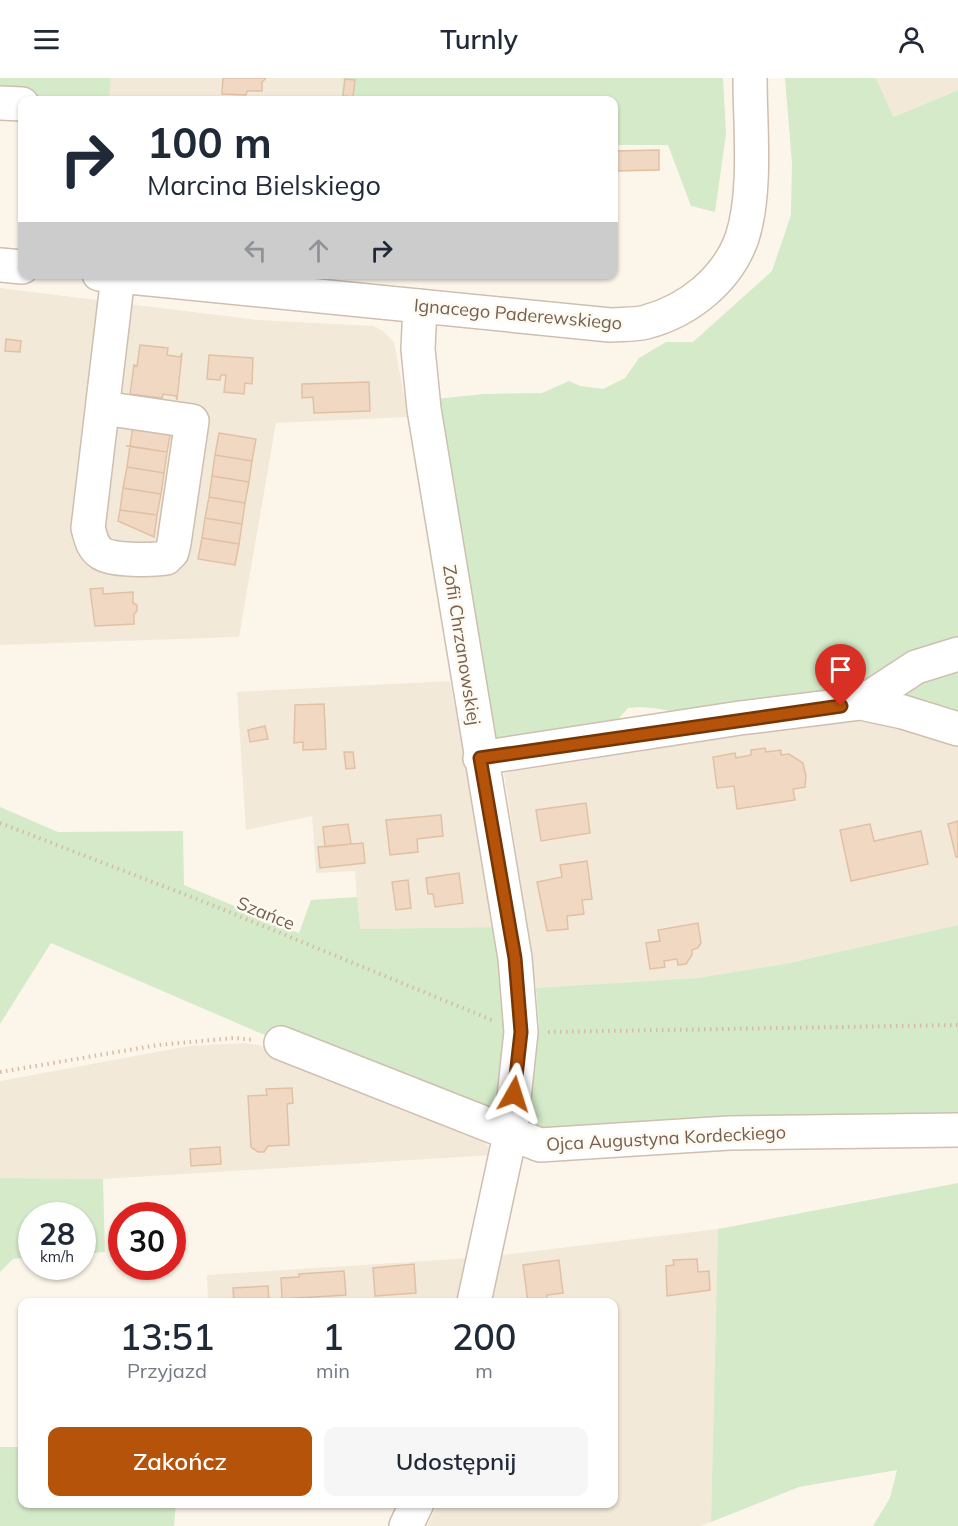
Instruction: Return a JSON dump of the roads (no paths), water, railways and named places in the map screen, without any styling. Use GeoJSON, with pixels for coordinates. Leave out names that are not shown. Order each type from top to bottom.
{"type":"FeatureCollection","features":[{"type":"Feature","properties":{"kind":"street","name":"Ignacego Paderewskiego"},"geometry":{"type":"LineString","coordinates":[[149,279],[610,325],[644,323],[669,315],[707,291],[725,268],[741,239],[747,212],[750,168],[750,78]]}},
{"type":"Feature","properties":{"kind":"street"},"geometry":{"type":"LineString","coordinates":[[0,103],[18,104]]}},
{"type":"Feature","properties":{"kind":"street"},"geometry":{"type":"LineString","coordinates":[[0,265],[18,267]]}},
{"type":"Feature","properties":{"kind":"street"},"geometry":{"type":"LineString","coordinates":[[103,408],[192,421],[174,543],[172,552],[166,558],[102,555],[92,544],[88,528],[103,408],[109,279]]}},
{"type":"Feature","properties":{"kind":"street","name":"Zofii Chrzanowskiej"},"geometry":{"type":"LineString","coordinates":[[420,306],[418,348],[424,409],[480,758],[515,958],[521,1032],[510,1135],[475,1298]]}},
{"type":"Feature","properties":{"kind":"street"},"geometry":{"type":"LineString","coordinates":[[861,703],[916,667],[958,654]]}},
{"type":"Feature","properties":{"kind":"street"},"geometry":{"type":"LineString","coordinates":[[480,758],[740,718],[861,703],[903,712],[958,729]]}},
{"type":"Feature","properties":{"kind":"street","name":"Ojca Augustyna Kordeckiego"},"geometry":{"type":"LineString","coordinates":[[281,1043],[540,1145],[558,1146],[729,1133],[958,1130]]}},
{"type":"Feature","properties":{"kind":"street"},"geometry":{"type":"LineString","coordinates":[[406,1526],[415,1508]]}}]}
